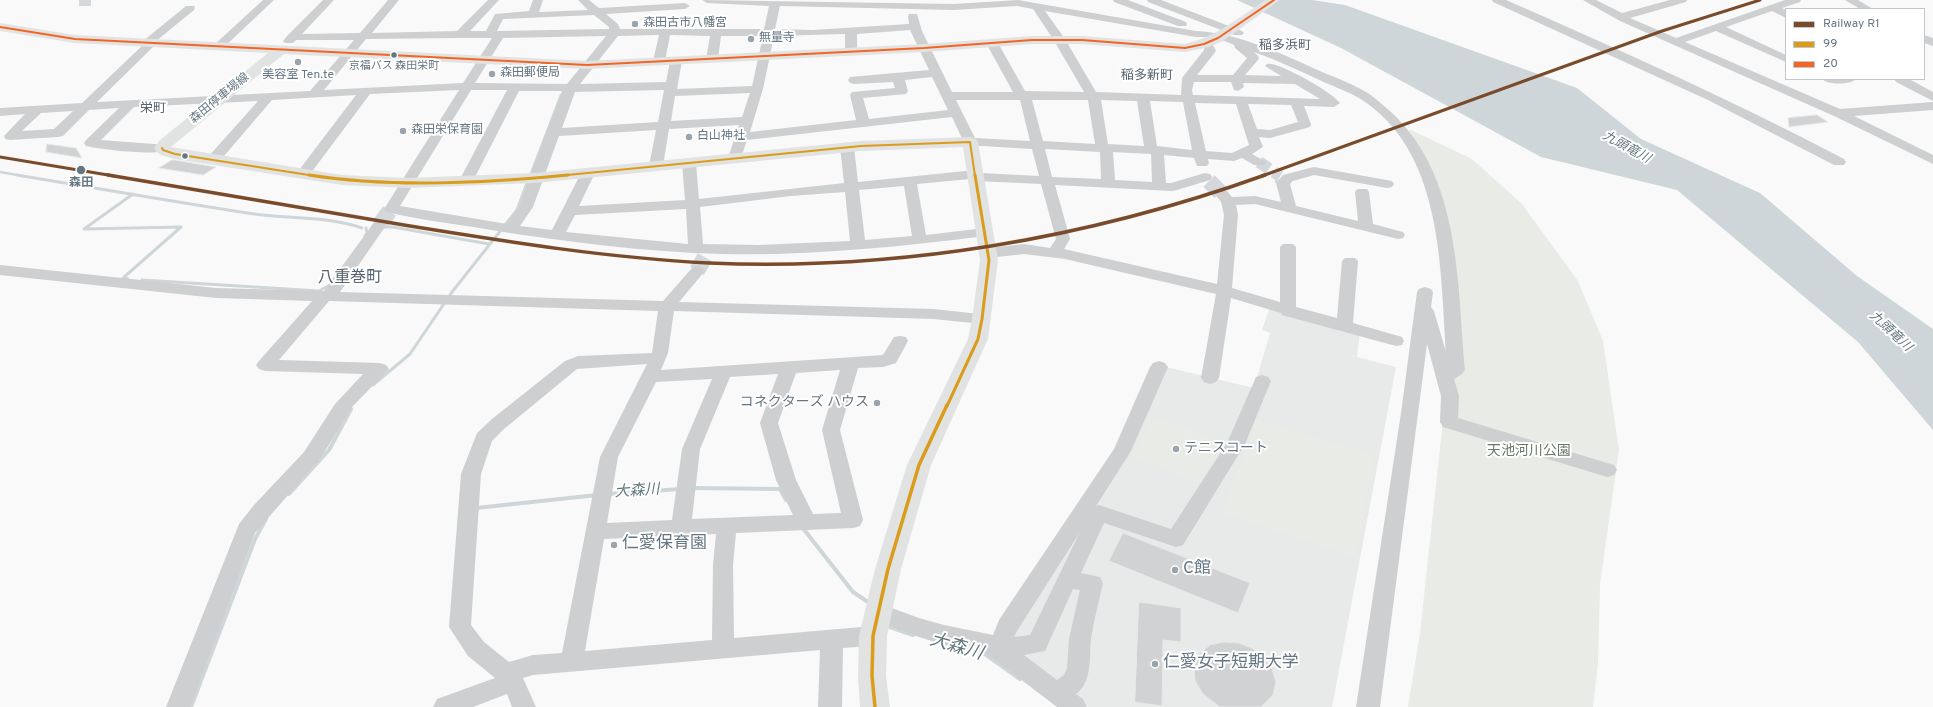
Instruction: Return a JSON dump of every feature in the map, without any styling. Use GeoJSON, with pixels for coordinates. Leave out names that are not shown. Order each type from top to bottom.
{"type":"FeatureCollection","features":[{"type":"Feature","properties":{"kind":"main road"},"geometry":{"type":"LineString","coordinates":[[0,27],[75,39],[149,44],[590,64],[851,52],[1059,40],[1181,48],[1204,44],[1215,40],[1274,0]]}},
{"type":"Feature","properties":{"kind":"main road","name":"森田停車場線"},"geometry":{"type":"LineString","coordinates":[[162,148],[279,51]]}},
{"type":"Feature","properties":{"kind":"main road"},"geometry":{"type":"LineString","coordinates":[[162,148],[163,150],[175,154],[357,182],[408,183],[530,178],[846,148],[970,142],[989,260],[982,319],[978,339],[919,465],[888,569],[873,636],[872,676],[875,707]]}},
{"type":"Feature","properties":{"kind":"street"},"geometry":{"type":"LineString","coordinates":[[218,47],[269,0]]}},
{"type":"Feature","properties":{"kind":"street"},"geometry":{"type":"LineString","coordinates":[[279,51],[329,0]]}},
{"type":"Feature","properties":{"kind":"street"},"geometry":{"type":"LineString","coordinates":[[314,94],[394,0]]}},
{"type":"Feature","properties":{"kind":"street"},"geometry":{"type":"LineString","coordinates":[[460,35],[494,0]]}},
{"type":"Feature","properties":{"kind":"street"},"geometry":{"type":"LineString","coordinates":[[533,14],[538,0]]}},
{"type":"Feature","properties":{"kind":"street"},"geometry":{"type":"LineString","coordinates":[[510,229],[526,206],[530,178],[553,132],[570,88],[614,34],[614,26],[598,11],[583,0]]}},
{"type":"Feature","properties":{"kind":"street"},"geometry":{"type":"LineString","coordinates":[[707,0],[775,3],[901,3],[913,6],[954,7],[1011,3],[1036,6],[1215,40],[1284,59],[1364,96]]}},
{"type":"Feature","properties":{"kind":"street"},"geometry":{"type":"LineString","coordinates":[[1118,0],[1253,57]]}},
{"type":"Feature","properties":{"kind":"street"},"geometry":{"type":"LineString","coordinates":[[1152,0],[1283,51],[1354,87],[1392,119],[1415,148],[1428,176],[1439,209],[1447,251],[1456,354],[1456,370],[1444,377]]}},
{"type":"Feature","properties":{"kind":"street"},"geometry":{"type":"LineString","coordinates":[[1498,0],[1640,63],[1769,126],[1838,162]]}},
{"type":"Feature","properties":{"kind":"street"},"geometry":{"type":"LineString","coordinates":[[1589,0],[1674,42],[1838,113],[1933,160]]}},
{"type":"Feature","properties":{"kind":"street"},"geometry":{"type":"LineString","coordinates":[[1621,17],[1682,0]]}},
{"type":"Feature","properties":{"kind":"street"},"geometry":{"type":"LineString","coordinates":[[1674,42],[1796,0]]}},
{"type":"Feature","properties":{"kind":"street"},"geometry":{"type":"LineString","coordinates":[[1850,0],[1866,8]]}},
{"type":"Feature","properties":{"kind":"street"},"geometry":{"type":"LineString","coordinates":[[688,3],[590,13],[499,16],[494,35],[484,60],[391,209],[557,236],[624,244],[704,250],[858,245],[920,240],[985,232]]}},
{"type":"Feature","properties":{"kind":"street"},"geometry":{"type":"LineString","coordinates":[[659,61],[667,32],[688,3]]}},
{"type":"Feature","properties":{"kind":"street"},"geometry":{"type":"LineString","coordinates":[[735,158],[757,89],[767,33],[775,3]]}},
{"type":"Feature","properties":{"kind":"street"},"geometry":{"type":"LineString","coordinates":[[913,6],[914,27],[970,142],[1154,150],[1234,157],[1256,147],[1236,79]]}},
{"type":"Feature","properties":{"kind":"street"},"geometry":{"type":"LineString","coordinates":[[1036,6],[1059,40],[1093,96],[1104,148],[1108,184]]}},
{"type":"Feature","properties":{"kind":"street"},"geometry":{"type":"LineString","coordinates":[[1772,7],[1785,14]]}},
{"type":"Feature","properties":{"kind":"street"},"geometry":{"type":"LineString","coordinates":[[38,110],[10,136],[58,133],[149,44],[190,8]]}},
{"type":"Feature","properties":{"kind":"street"},"geometry":{"type":"LineString","coordinates":[[533,35],[546,15]]}},
{"type":"Feature","properties":{"kind":"street"},"geometry":{"type":"LineString","coordinates":[[292,37],[614,34],[667,32],[767,33],[851,31],[914,27]]}},
{"type":"Feature","properties":{"kind":"street"},"geometry":{"type":"LineString","coordinates":[[1718,28],[1785,59]]}},
{"type":"Feature","properties":{"kind":"street"},"geometry":{"type":"LineString","coordinates":[[851,31],[851,52]]}},
{"type":"Feature","properties":{"kind":"street"},"geometry":{"type":"LineString","coordinates":[[712,59],[716,33]]}},
{"type":"Feature","properties":{"kind":"street"},"geometry":{"type":"LineString","coordinates":[[948,96],[1093,96],[1334,103],[1300,80],[1239,50],[1221,46],[1215,40]]}},
{"type":"Feature","properties":{"kind":"street"},"geometry":{"type":"LineString","coordinates":[[569,211],[693,204],[791,192],[976,175],[1172,187],[1207,179],[1186,90],[1188,78],[1215,40]]}},
{"type":"Feature","properties":{"kind":"street"},"geometry":{"type":"LineString","coordinates":[[992,43],[1023,95],[1039,145],[1057,222],[1064,239],[1054,253]]}},
{"type":"Feature","properties":{"kind":"street"},"geometry":{"type":"LineString","coordinates":[[1236,79],[1253,57]]}},
{"type":"Feature","properties":{"kind":"street"},"geometry":{"type":"LineString","coordinates":[[656,166],[676,60]]}},
{"type":"Feature","properties":{"kind":"street"},"geometry":{"type":"LineString","coordinates":[[854,80],[899,78],[902,75],[936,73]]}},
{"type":"Feature","properties":{"kind":"street"},"geometry":{"type":"LineString","coordinates":[[863,122],[856,95],[902,91],[899,78]]}},
{"type":"Feature","properties":{"kind":"street"},"geometry":{"type":"LineString","coordinates":[[1188,78],[1300,80]]}},
{"type":"Feature","properties":{"kind":"street"},"geometry":{"type":"LineString","coordinates":[[1902,80],[1933,97]]}},
{"type":"Feature","properties":{"kind":"street"},"geometry":{"type":"LineString","coordinates":[[0,112],[366,90],[468,86],[670,90],[757,89]]}},
{"type":"Feature","properties":{"kind":"street"},"geometry":{"type":"LineString","coordinates":[[466,181],[515,87]]}},
{"type":"Feature","properties":{"kind":"street"},"geometry":{"type":"LineString","coordinates":[[303,174],[366,90]]}},
{"type":"Feature","properties":{"kind":"street"},"geometry":{"type":"LineString","coordinates":[[213,160],[268,97]]}},
{"type":"Feature","properties":{"kind":"street"},"geometry":{"type":"LineString","coordinates":[[1144,98],[1159,186]]}},
{"type":"Feature","properties":{"kind":"street"},"geometry":{"type":"LineString","coordinates":[[1251,133],[1270,134],[1305,124],[1296,102]]}},
{"type":"Feature","properties":{"kind":"street"},"geometry":{"type":"LineString","coordinates":[[130,104],[91,143],[150,149],[162,148]]}},
{"type":"Feature","properties":{"kind":"street"},"geometry":{"type":"LineString","coordinates":[[1838,113],[1933,106]]}},
{"type":"Feature","properties":{"kind":"street"},"geometry":{"type":"LineString","coordinates":[[741,137],[844,124],[956,113]]}},
{"type":"Feature","properties":{"kind":"street"},"geometry":{"type":"LineString","coordinates":[[553,132],[746,121]]}},
{"type":"Feature","properties":{"kind":"street"},"geometry":{"type":"LineString","coordinates":[[844,124],[858,245]]}},
{"type":"Feature","properties":{"kind":"street"},"geometry":{"type":"LineString","coordinates":[[1241,153],[1259,162]]}},
{"type":"Feature","properties":{"kind":"street"},"geometry":{"type":"LineString","coordinates":[[689,163],[693,204],[704,250]]}},
{"type":"Feature","properties":{"kind":"street"},"geometry":{"type":"LineString","coordinates":[[1290,209],[1283,178],[1314,171],[1387,184]]}},
{"type":"Feature","properties":{"kind":"street"},"geometry":{"type":"LineString","coordinates":[[557,236],[588,173]]}},
{"type":"Feature","properties":{"kind":"street"},"geometry":{"type":"LineString","coordinates":[[910,181],[920,240]]}},
{"type":"Feature","properties":{"kind":"street"},"geometry":{"type":"LineString","coordinates":[[1362,192],[1366,227]]}},
{"type":"Feature","properties":{"kind":"street"},"geometry":{"type":"LineString","coordinates":[[1210,378],[1224,291],[1230,215],[1225,198],[1255,200],[1398,235]]}},
{"type":"Feature","properties":{"kind":"street"},"geometry":{"type":"LineString","coordinates":[[178,707],[246,530],[258,512],[320,446],[341,408],[356,390],[380,369],[265,365],[327,296],[380,224]]}},
{"type":"Feature","properties":{"kind":"street"},"geometry":{"type":"LineString","coordinates":[[1288,247],[1288,311]]}},
{"type":"Feature","properties":{"kind":"street"},"geometry":{"type":"LineString","coordinates":[[988,253],[1024,249],[1054,253],[1224,291],[1288,311],[1396,341]]}},
{"type":"Feature","properties":{"kind":"street"},"geometry":{"type":"LineString","coordinates":[[1345,326],[1350,262]]}},
{"type":"Feature","properties":{"kind":"street"},"geometry":{"type":"LineString","coordinates":[[0,270],[216,293],[934,314],[982,319]]}},
{"type":"Feature","properties":{"kind":"street"},"geometry":{"type":"LineString","coordinates":[[572,662],[609,457],[633,407],[650,377],[658,358],[667,306],[697,271]]}},
{"type":"Feature","properties":{"kind":"street"},"geometry":{"type":"LineString","coordinates":[[1368,707],[1424,298],[1450,396],[1448,422],[1607,470]]}},
{"type":"Feature","properties":{"kind":"street"},"geometry":{"type":"LineString","coordinates":[[650,377],[883,361],[890,359],[900,341]]}},
{"type":"Feature","properties":{"kind":"street"},"geometry":{"type":"LineString","coordinates":[[524,707],[510,677],[476,649],[460,627],[471,474],[484,438],[498,424],[571,365],[578,362],[658,358]]}},
{"type":"Feature","properties":{"kind":"street"},"geometry":{"type":"LineString","coordinates":[[596,531],[853,520],[831,430],[851,363]]}},
{"type":"Feature","properties":{"kind":"street"},"geometry":{"type":"LineString","coordinates":[[789,367],[769,423],[786,480],[802,522]]}},
{"type":"Feature","properties":{"kind":"street"},"geometry":{"type":"LineString","coordinates":[[999,649],[1007,627],[1122,451],[1159,367]]}},
{"type":"Feature","properties":{"kind":"street"},"geometry":{"type":"LineString","coordinates":[[680,527],[691,449],[724,372]]}},
{"type":"Feature","properties":{"kind":"street"},"geometry":{"type":"LineString","coordinates":[[999,649],[1037,644],[1099,513],[1176,539],[1236,444],[1262,381]]}},
{"type":"Feature","properties":{"kind":"street"},"geometry":{"type":"LineString","coordinates":[[723,649],[723,565],[726,525]]}},
{"type":"Feature","properties":{"kind":"street"},"geometry":{"type":"LineString","coordinates":[[1057,694],[1073,682],[1078,668],[1080,639],[1092,583],[1067,580]]}},
{"type":"Feature","properties":{"kind":"street"},"geometry":{"type":"LineString","coordinates":[[878,612],[916,627],[944,635],[992,644],[1075,707]]}},
{"type":"Feature","properties":{"kind":"street"},"geometry":{"type":"LineString","coordinates":[[445,707],[533,665],[873,636]]}},
{"type":"Feature","properties":{"kind":"street"},"geometry":{"type":"LineString","coordinates":[[830,707],[832,640]]}},
{"type":"Feature","properties":{"kind":"shaded area"},"geometry":{"type":"Polygon","coordinates":[[[1270,307],[1360,332],[1357,357],[1396,367],[1332,707],[1088,707],[1040,670],[1009,641],[1166,367],[1254,388],[1270,333],[1262,330],[1270,307]]]}},
{"type":"Feature","properties":{"kind":"green space","name":"天池河川公園"},"geometry":{"type":"Polygon","coordinates":[[[1409,129],[1472,159],[1522,204],[1578,281],[1603,341],[1619,450],[1600,584],[1598,663],[1593,707],[1408,707],[1420,633],[1442,430],[1447,284],[1434,206],[1409,129]]]}},
{"type":"Feature","properties":{"kind":"green space","name":"テニスコート"},"geometry":{"type":"Polygon","coordinates":[[[1156,416],[1222,442],[1198,483],[1130,455],[1156,416]]]}},
{"type":"Feature","properties":{"kind":"green space"},"geometry":{"type":"Polygon","coordinates":[[[1257,420],[1375,454],[1356,558],[1221,513],[1257,420]]]}},
{"type":"Feature","properties":{"kind":"water","name":"九頭竜川"},"geometry":{"type":"Polygon","coordinates":[[[1237,0],[1312,0],[1345,5],[1577,88],[1641,139],[1760,193],[1857,276],[1933,329],[1933,430],[1858,342],[1677,190],[1541,157],[1341,48],[1237,0]]]}},
{"type":"Feature","properties":{"kind":"building"},"geometry":{"type":"Polygon","coordinates":[[[1817,115],[1828,122],[1789,127],[1788,118],[1817,115]]]}},
{"type":"Feature","properties":{"kind":"building"},"geometry":{"type":"Polygon","coordinates":[[[47,144],[76,148],[82,158],[46,152],[47,144]]]}},
{"type":"Feature","properties":{"kind":"building"},"geometry":{"type":"Polygon","coordinates":[[[172,160],[216,167],[203,175],[159,168],[172,160]]]}},
{"type":"Feature","properties":{"kind":"building","name":"C館"},"geometry":{"type":"Polygon","coordinates":[[[1123,533],[1250,583],[1238,613],[1109,561],[1123,533]]]}},
{"type":"Feature","properties":{"kind":"building"},"geometry":{"type":"Polygon","coordinates":[[[1139,602],[1181,608],[1181,642],[1163,640],[1162,706],[1135,702],[1139,602]]]}},
{"type":"Feature","properties":{"kind":"building"},"geometry":{"type":"Polygon","coordinates":[[[1223,642],[1239,643],[1252,648],[1264,658],[1272,669],[1276,682],[1273,695],[1261,707],[1220,707],[1203,694],[1195,681],[1194,667],[1199,654],[1210,645],[1223,642]]]}},
{"type":"Feature","properties":{"kind":"waterway"},"geometry":{"type":"LineString","coordinates":[[530,176],[561,95]]}},
{"type":"Feature","properties":{"kind":"waterway"},"geometry":{"type":"LineString","coordinates":[[0,172],[23,176]]}},
{"type":"Feature","properties":{"kind":"waterway"},"geometry":{"type":"LineString","coordinates":[[17,175],[132,194]]}},
{"type":"Feature","properties":{"kind":"waterway"},"geometry":{"type":"LineString","coordinates":[[373,385],[410,354],[452,292],[517,210],[530,175]]}},
{"type":"Feature","properties":{"kind":"waterway"},"geometry":{"type":"LineString","coordinates":[[128,279],[123,278],[181,227],[84,229],[132,194]]}},
{"type":"Feature","properties":{"kind":"waterway"},"geometry":{"type":"LineString","coordinates":[[132,194],[268,216],[336,221],[362,228]]}},
{"type":"Feature","properties":{"kind":"waterway"},"geometry":{"type":"LineString","coordinates":[[384,227],[393,227],[489,244]]}},
{"type":"Feature","properties":{"kind":"waterway"},"geometry":{"type":"LineString","coordinates":[[365,236],[367,233],[366,228]]}},
{"type":"Feature","properties":{"kind":"waterway"},"geometry":{"type":"LineString","coordinates":[[142,280],[319,291],[330,285]]}},
{"type":"Feature","properties":{"kind":"waterway"},"geometry":{"type":"LineString","coordinates":[[289,494],[329,450],[351,409]]}},
{"type":"Feature","properties":{"kind":"waterway","name":"大森川"},"geometry":{"type":"LineString","coordinates":[[691,488],[780,489],[786,500]]}},
{"type":"Feature","properties":{"kind":"waterway","name":"大森川"},"geometry":{"type":"LineString","coordinates":[[609,494],[681,489]]}},
{"type":"Feature","properties":{"kind":"waterway","name":"大森川"},"geometry":{"type":"LineString","coordinates":[[476,508],[597,495]]}},
{"type":"Feature","properties":{"kind":"waterway"},"geometry":{"type":"LineString","coordinates":[[191,707],[255,539],[266,519]]}},
{"type":"Feature","properties":{"kind":"waterway","name":"大森川"},"geometry":{"type":"LineString","coordinates":[[802,527],[853,592],[871,604]]}},
{"type":"Feature","properties":{"kind":"waterway","name":"大森川"},"geometry":{"type":"LineString","coordinates":[[887,626],[913,635]]}},
{"type":"Feature","properties":{"kind":"waterway","name":"大森川"},"geometry":{"type":"LineString","coordinates":[[977,651],[985,654],[1020,679]]}},
{"type":"Feature","properties":{"kind":"tunnel"},"geometry":{"type":"LineString","coordinates":[[79,0],[93,0]]}},
{"type":"Feature","properties":{"kind":"tunnel"},"geometry":{"type":"LineString","coordinates":[[1259,162],[1280,176],[1278,175]]}},
{"type":"Feature","properties":{"kind":"tunnel"},"geometry":{"type":"LineString","coordinates":[[1209,181],[1222,194]]}},
{"type":"Feature","properties":{"kind":"tunnel"},"geometry":{"type":"LineString","coordinates":[[380,224],[391,209]]}},
{"type":"Feature","properties":{"kind":"tunnel"},"geometry":{"type":"LineString","coordinates":[[697,271],[707,253]]}},
{"type":"Feature","properties":{"kind":"rail line","name":"R1"},"geometry":{"type":"LineString","coordinates":[[0,157],[483,238],[597,254],[673,261],[775,264],[838,262],[901,257],[1026,241],[1149,213],[1209,195],[1662,31],[1760,0]]}},
{"type":"Feature","properties":{"kind":"transit line","name":"20"},"geometry":{"type":"LineString","coordinates":[[0,27],[75,39],[587,65],[924,48],[1032,40],[1082,40],[1185,48],[1204,44],[1218,38],[1274,0]]}},
{"type":"Feature","properties":{"kind":"transit line","name":"99"},"geometry":{"type":"LineString","coordinates":[[162,148],[163,150],[175,154],[342,180],[408,183],[535,178],[861,146],[970,142],[989,260],[982,319],[978,339],[919,465],[888,569],[873,636],[872,676],[875,707]]}},
{"type":"Feature","properties":{"kind":"place","name":"森田古市八幡宮"},"geometry":{"type":"Point","coordinates":[635,24]}},
{"type":"Feature","properties":{"kind":"place","name":"無量寺"},"geometry":{"type":"Point","coordinates":[751,39]}},
{"type":"Feature","properties":{"kind":"place","name":"京福バス 森田栄町"},"geometry":{"type":"Point","coordinates":[394,55]}},
{"type":"Feature","properties":{"kind":"place","name":"美容室 Ten.te"},"geometry":{"type":"Point","coordinates":[298,62]}},
{"type":"Feature","properties":{"kind":"place","name":"森田郵便局"},"geometry":{"type":"Point","coordinates":[492,74]}},
{"type":"Feature","properties":{"kind":"place","name":"森田栄保育園"},"geometry":{"type":"Point","coordinates":[403,131]}},
{"type":"Feature","properties":{"kind":"place","name":"白山神社"},"geometry":{"type":"Point","coordinates":[689,137]}},
{"type":"Feature","properties":{"kind":"place","name":"森田"},"geometry":{"type":"Point","coordinates":[81,170]}},
{"type":"Feature","properties":{"kind":"place","name":"コネクターズ ハウス"},"geometry":{"type":"Point","coordinates":[877,403]}},
{"type":"Feature","properties":{"kind":"place","name":"テニスコート"},"geometry":{"type":"Point","coordinates":[1176,449]}},
{"type":"Feature","properties":{"kind":"place","name":"仁愛保育園"},"geometry":{"type":"Point","coordinates":[614,545]}},
{"type":"Feature","properties":{"kind":"place","name":"C館"},"geometry":{"type":"Point","coordinates":[1175,570]}},
{"type":"Feature","properties":{"kind":"place","name":"仁愛女子短期大学"},"geometry":{"type":"Point","coordinates":[1155,664]}},
{"type":"Feature","properties":{"kind":"district","name":"稲多浜町"},"geometry":{"type":"Point","coordinates":[1285,46]}},
{"type":"Feature","properties":{"kind":"district","name":"稲多新町"},"geometry":{"type":"Point","coordinates":[1147,76]}},
{"type":"Feature","properties":{"kind":"district","name":"栄町"},"geometry":{"type":"Point","coordinates":[153,109]}},
{"type":"Feature","properties":{"kind":"district","name":"八重巻町"},"geometry":{"type":"Point","coordinates":[350,279]}}]}
